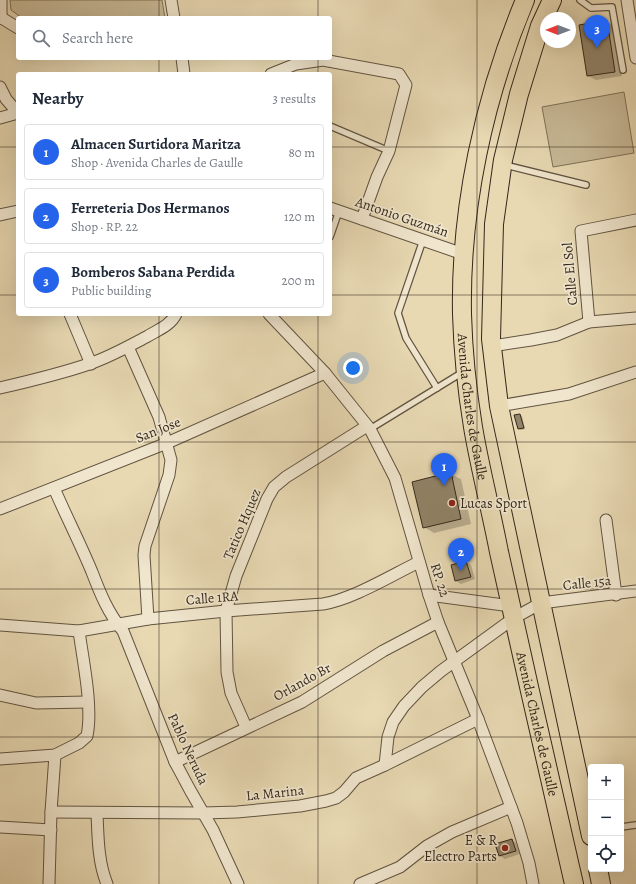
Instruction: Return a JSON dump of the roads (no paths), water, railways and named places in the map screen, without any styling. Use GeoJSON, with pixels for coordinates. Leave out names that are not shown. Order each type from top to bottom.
{"type":"FeatureCollection","features":[{"type":"Feature","properties":{"kind":"main road","name":"Avenida Charles de Gaulle"},"geometry":{"type":"LineString","coordinates":[[525,0],[501,63],[484,124],[472,188],[463,254],[462,314],[466,370],[473,427],[512,612],[574,884]]}},
{"type":"Feature","properties":{"kind":"main road","name":"Avenida Charles de Gaulle"},"geometry":{"type":"LineString","coordinates":[[552,0],[540,26],[520,94],[503,164],[494,224],[492,346],[499,406],[588,818]]}},
{"type":"Feature","properties":{"kind":"main road"},"geometry":{"type":"LineString","coordinates":[[599,872],[601,884]]}},
{"type":"Feature","properties":{"kind":"street"},"geometry":{"type":"LineString","coordinates":[[1,0],[1,18],[16,27]]}},
{"type":"Feature","properties":{"kind":"street"},"geometry":{"type":"LineString","coordinates":[[171,0],[174,16]]}},
{"type":"Feature","properties":{"kind":"street"},"geometry":{"type":"LineString","coordinates":[[627,0],[636,58]]}},
{"type":"Feature","properties":{"kind":"street"},"geometry":{"type":"LineString","coordinates":[[182,60],[184,72]]}},
{"type":"Feature","properties":{"kind":"street"},"geometry":{"type":"LineString","coordinates":[[276,72],[296,64],[323,60],[399,74],[406,85],[389,151],[377,177],[362,219]]}},
{"type":"Feature","properties":{"kind":"street"},"geometry":{"type":"LineString","coordinates":[[0,87],[6,99],[16,111]]}},
{"type":"Feature","properties":{"kind":"street"},"geometry":{"type":"LineString","coordinates":[[0,118],[16,114]]}},
{"type":"Feature","properties":{"kind":"street","name":"Antonio Guzmán"},"geometry":{"type":"LineString","coordinates":[[334,210],[463,254]]}},
{"type":"Feature","properties":{"kind":"street"},"geometry":{"type":"LineString","coordinates":[[0,215],[16,211]]}},
{"type":"Feature","properties":{"kind":"street","name":"Calle El Sol"},"geometry":{"type":"LineString","coordinates":[[589,322],[581,232],[636,220]]}},
{"type":"Feature","properties":{"kind":"street"},"geometry":{"type":"LineString","coordinates":[[71,316],[91,364]]}},
{"type":"Feature","properties":{"kind":"street"},"geometry":{"type":"LineString","coordinates":[[0,388],[91,364],[128,347],[165,326],[174,319],[175,316]]}},
{"type":"Feature","properties":{"kind":"street","name":"RP. 22"},"geometry":{"type":"LineString","coordinates":[[271,316],[325,373],[368,427],[395,478],[418,562],[438,622],[478,719],[511,807],[523,841],[533,884]]}},
{"type":"Feature","properties":{"kind":"street"},"geometry":{"type":"LineString","coordinates":[[492,346],[557,335],[589,322],[636,318]]}},
{"type":"Feature","properties":{"kind":"street"},"geometry":{"type":"LineString","coordinates":[[128,347],[159,417],[171,460],[169,475],[145,546],[144,555],[148,619]]}},
{"type":"Feature","properties":{"kind":"street"},"geometry":{"type":"LineString","coordinates":[[499,406],[569,394],[636,372]]}},
{"type":"Feature","properties":{"kind":"street","name":"San Jose"},"geometry":{"type":"LineString","coordinates":[[0,509],[167,443],[325,373]]}},
{"type":"Feature","properties":{"kind":"street","name":"Tatico Hquez"},"geometry":{"type":"LineString","coordinates":[[246,727],[232,694],[227,672],[226,611],[236,576],[274,487],[292,473],[368,427]]}},
{"type":"Feature","properties":{"kind":"street","name":"Pablo Neruda"},"geometry":{"type":"LineString","coordinates":[[54,488],[92,571],[100,595],[117,624],[123,631],[176,762],[213,830],[238,884]]}},
{"type":"Feature","properties":{"kind":"street"},"geometry":{"type":"LineString","coordinates":[[606,520],[616,594]]}},
{"type":"Feature","properties":{"kind":"street","name":"Calle 1RA"},"geometry":{"type":"LineString","coordinates":[[0,625],[79,631],[148,619],[226,611],[323,604],[347,597],[418,562]]}},
{"type":"Feature","properties":{"kind":"street","name":"Calle 15a"},"geometry":{"type":"LineString","coordinates":[[541,603],[636,591]]}},
{"type":"Feature","properties":{"kind":"street"},"geometry":{"type":"LineString","coordinates":[[429,595],[512,612]]}},
{"type":"Feature","properties":{"kind":"street"},"geometry":{"type":"LineString","coordinates":[[385,765],[388,737],[393,722],[404,706],[422,687],[512,612],[541,603]]}},
{"type":"Feature","properties":{"kind":"street","name":"Orlando Br"},"geometry":{"type":"LineString","coordinates":[[176,762],[246,727],[302,702],[383,652],[438,622]]}},
{"type":"Feature","properties":{"kind":"street"},"geometry":{"type":"LineString","coordinates":[[0,759],[55,755],[79,743],[87,736],[89,726],[88,702],[79,631]]}},
{"type":"Feature","properties":{"kind":"street"},"geometry":{"type":"LineString","coordinates":[[0,695],[36,703],[88,702]]}},
{"type":"Feature","properties":{"kind":"street","name":"La Marina"},"geometry":{"type":"LineString","coordinates":[[51,812],[97,814],[237,812],[300,806],[326,801],[340,795],[356,778],[478,719]]}},
{"type":"Feature","properties":{"kind":"street"},"geometry":{"type":"LineString","coordinates":[[50,884],[51,812],[55,755]]}},
{"type":"Feature","properties":{"kind":"street"},"geometry":{"type":"LineString","coordinates":[[360,884],[398,869],[427,846],[452,832],[511,807]]}},
{"type":"Feature","properties":{"kind":"street"},"geometry":{"type":"LineString","coordinates":[[97,814],[101,864],[107,884]]}},
{"type":"Feature","properties":{"kind":"street"},"geometry":{"type":"LineString","coordinates":[[0,827],[51,830]]}},
{"type":"Feature","properties":{"kind":"lane"},"geometry":{"type":"LineString","coordinates":[[580,0],[591,8],[612,7],[623,70]]}},
{"type":"Feature","properties":{"kind":"lane"},"geometry":{"type":"LineString","coordinates":[[332,127],[389,151]]}},
{"type":"Feature","properties":{"kind":"lane"},"geometry":{"type":"LineString","coordinates":[[503,164],[586,185]]}},
{"type":"Feature","properties":{"kind":"lane"},"geometry":{"type":"LineString","coordinates":[[332,224],[334,210]]}},
{"type":"Feature","properties":{"kind":"lane"},"geometry":{"type":"LineString","coordinates":[[423,240],[398,313],[406,338],[437,388]]}},
{"type":"Feature","properties":{"kind":"lane"},"geometry":{"type":"LineString","coordinates":[[368,427],[466,370]]}},
{"type":"Feature","properties":{"kind":"lane"},"geometry":{"type":"LineString","coordinates":[[624,827],[636,826]]}},
{"type":"Feature","properties":{"kind":"place","name":"Bomberos Sabana Perdida"},"geometry":{"type":"Point","coordinates":[597,48]}},
{"type":"Feature","properties":{"kind":"place","name":"Almacen Surtidora Maritza"},"geometry":{"type":"Point","coordinates":[444,486]}},
{"type":"Feature","properties":{"kind":"place","name":"Lucas Sport"},"geometry":{"type":"Point","coordinates":[452,503]}},
{"type":"Feature","properties":{"kind":"place","name":"Ferreteria Dos Hermanos"},"geometry":{"type":"Point","coordinates":[461,571]}},
{"type":"Feature","properties":{"kind":"place","name":"E & R Electro Parts"},"geometry":{"type":"Point","coordinates":[505,848]}}]}
